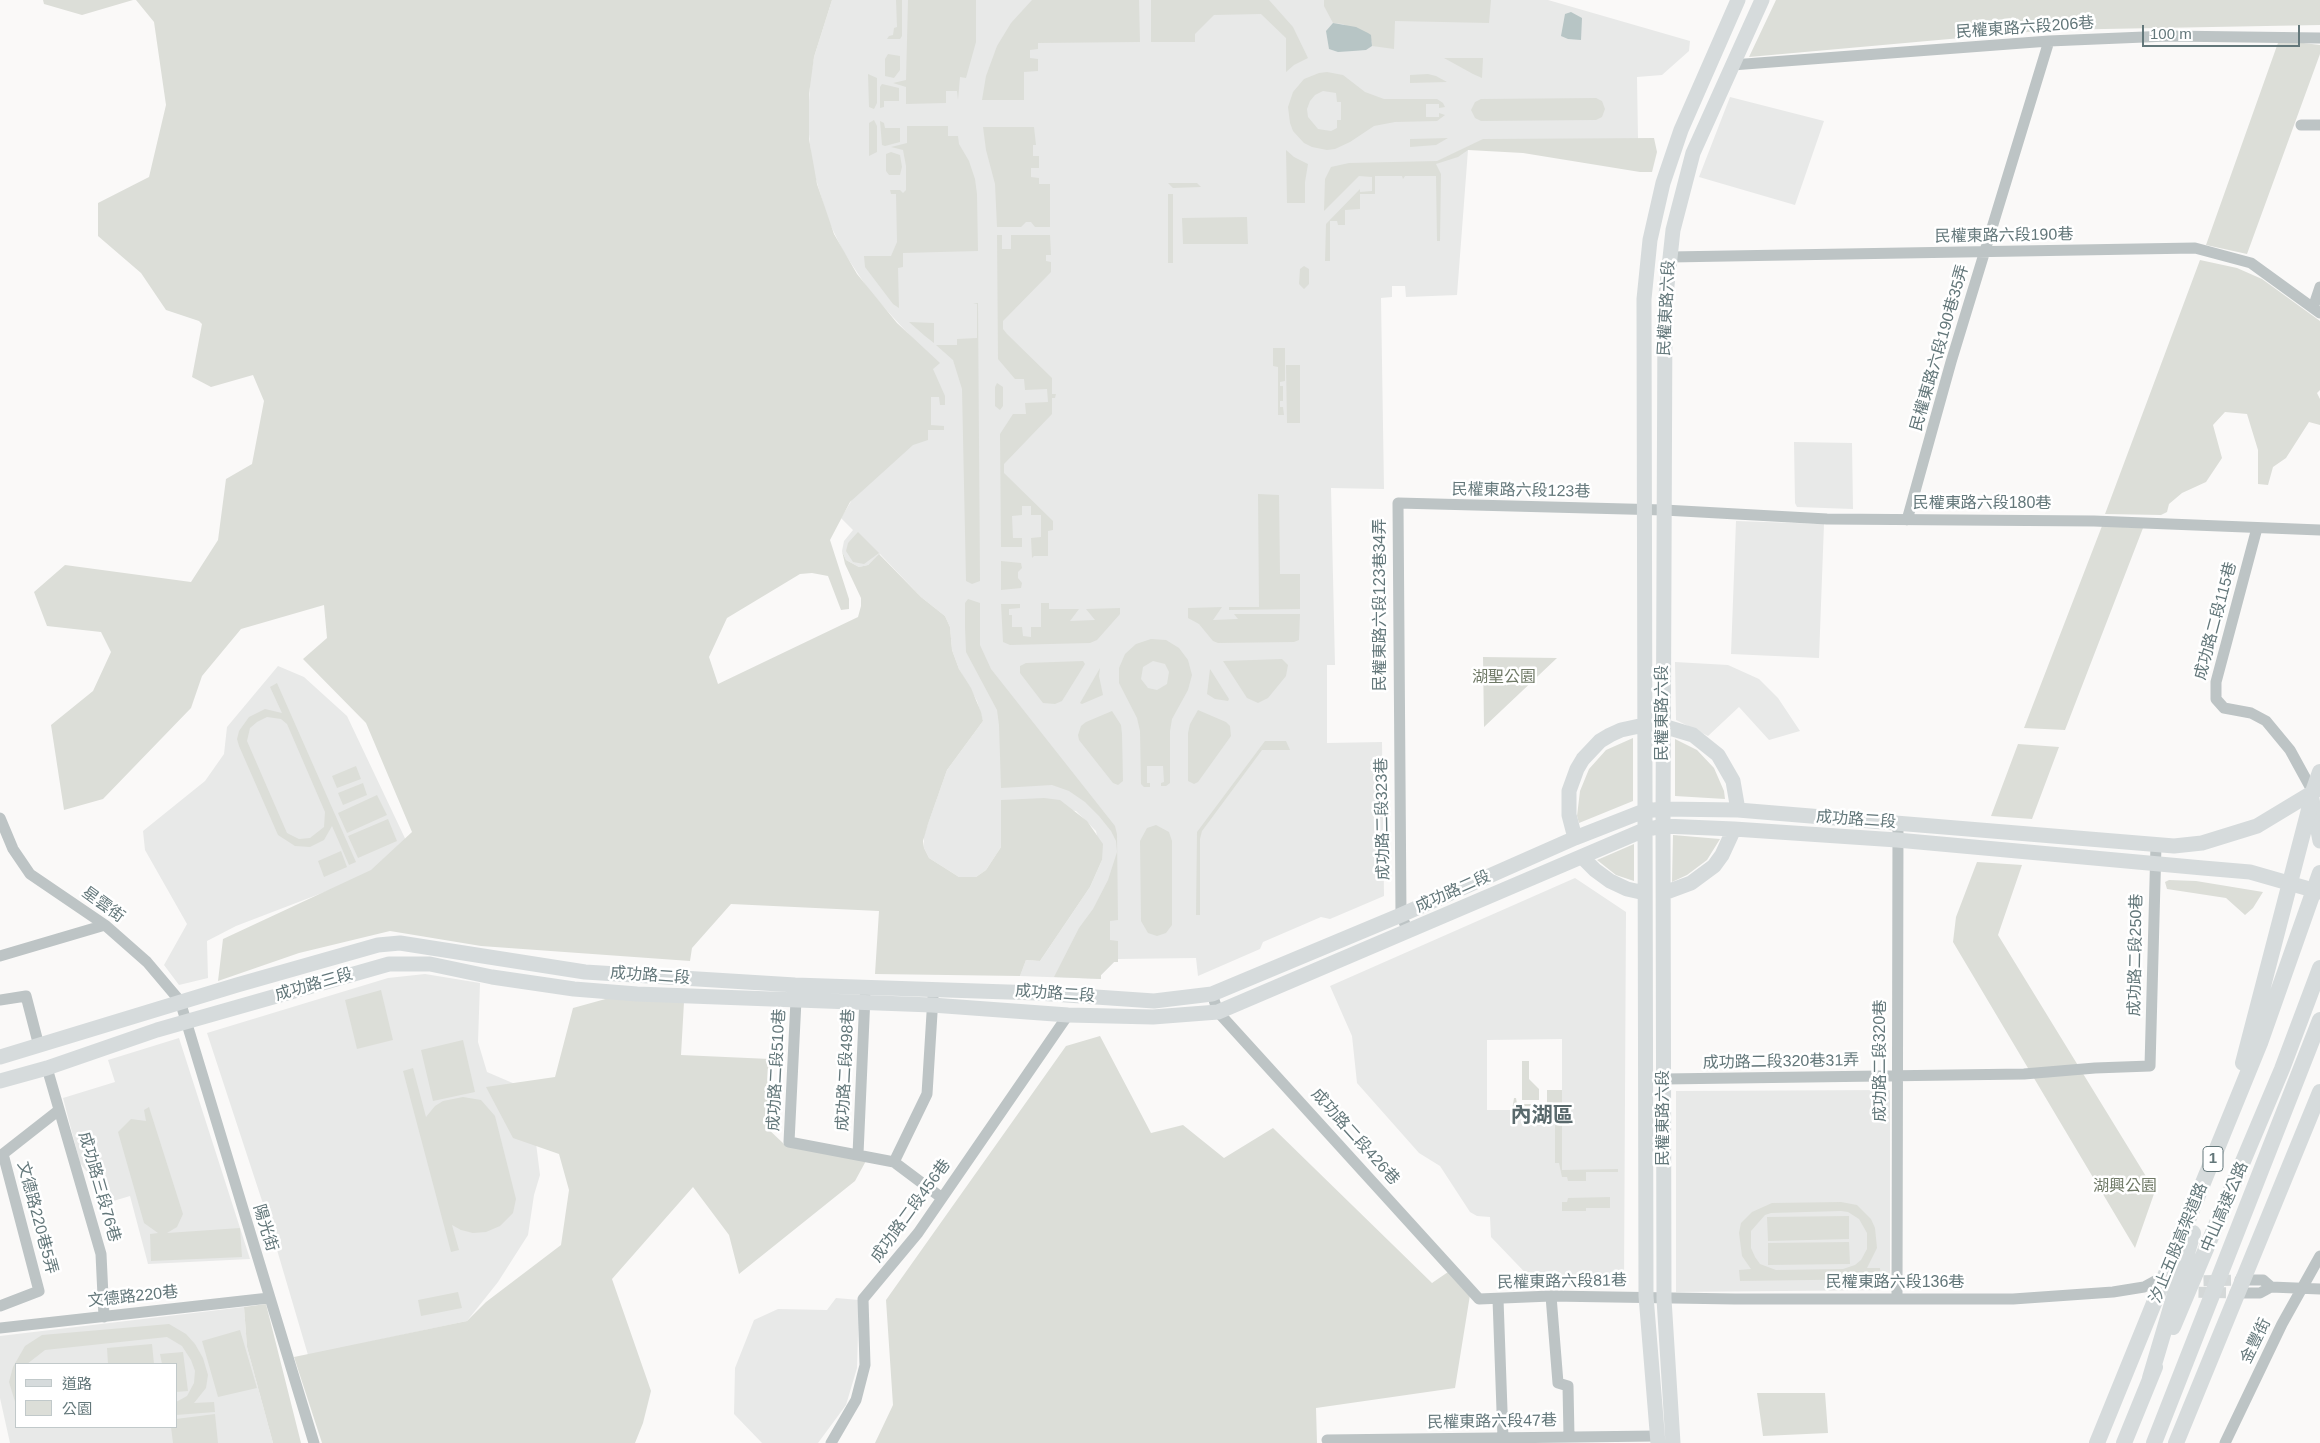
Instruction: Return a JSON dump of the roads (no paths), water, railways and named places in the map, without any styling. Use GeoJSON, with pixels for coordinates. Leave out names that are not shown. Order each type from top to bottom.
{"type":"FeatureCollection","features":[{"type":"Feature","properties":{"kind":"highway"},"geometry":{"type":"LineString","coordinates":[[2150,1378],[2242,1064],[2288,883],[2320,772]]}},
{"type":"Feature","properties":{"kind":"highway","name":"汐止五股高架道路"},"geometry":{"type":"LineString","coordinates":[[2098,1443],[2260,1043],[2320,873]]}},
{"type":"Feature","properties":{"kind":"highway","name":"中山高速公路"},"geometry":{"type":"LineString","coordinates":[[2124,1443],[2275,1087],[2320,968]]}},
{"type":"Feature","properties":{"kind":"highway","name":"中山高速公路"},"geometry":{"type":"LineString","coordinates":[[2154,1443],[2320,1020]]}},
{"type":"Feature","properties":{"kind":"highway"},"geometry":{"type":"LineString","coordinates":[[2176,1443],[2320,1092]]}},
{"type":"Feature","properties":{"kind":"highway"},"geometry":{"type":"LineString","coordinates":[[2183,1372],[2217,1322],[2320,1122]]}},
{"type":"Feature","properties":{"kind":"main road","name":"民權東路六段"},"geometry":{"type":"LineString","coordinates":[[1658,1439],[1646,1296],[1644,299],[1650,240],[1663,183],[1681,130],[1738,0]]}},
{"type":"Feature","properties":{"kind":"main road","name":"民權東路六段"},"geometry":{"type":"LineString","coordinates":[[1673,1443],[1664,1299],[1664,893],[1662,826],[1665,304],[1673,230],[1693,153],[1762,0]]}},
{"type":"Feature","properties":{"kind":"main road"},"geometry":{"type":"LineString","coordinates":[[1575,838],[1569,815],[1569,797],[1572,780],[1583,759],[1595,745],[1610,735],[1621,730],[1644,725]]}},
{"type":"Feature","properties":{"kind":"main road"},"geometry":{"type":"LineString","coordinates":[[1663,726],[1693,735],[1718,755],[1733,781],[1738,810]]}},
{"type":"Feature","properties":{"kind":"main road"},"geometry":{"type":"LineString","coordinates":[[2315,794],[2320,841]]}},
{"type":"Feature","properties":{"kind":"main road","name":"成功路二段"},"geometry":{"type":"LineString","coordinates":[[585,972],[866,988],[1038,993],[1154,1001],[1212,994],[1401,915],[1575,838],[1644,812],[1663,809],[1738,810],[2174,846],[2202,843],[2257,826],[2315,794]]}},
{"type":"Feature","properties":{"kind":"main road","name":"成功路二段"},"geometry":{"type":"LineString","coordinates":[[637,994],[932,1005],[1068,1015],[1152,1017],[1218,1012],[1644,830],[1662,826],[1897,840],[2250,872],[2320,892]]}},
{"type":"Feature","properties":{"kind":"main road"},"geometry":{"type":"LineString","coordinates":[[1664,893],[1691,883],[1714,866],[1730,842],[1734,829]]}},
{"type":"Feature","properties":{"kind":"main road"},"geometry":{"type":"LineString","coordinates":[[1582,856],[1595,870],[1610,881],[1627,889],[1645,893]]}},
{"type":"Feature","properties":{"kind":"main road","name":"成功路三段"},"geometry":{"type":"LineString","coordinates":[[0,1057],[180,1001],[378,945],[400,943],[585,972]]}},
{"type":"Feature","properties":{"kind":"main road","name":"成功路三段"},"geometry":{"type":"LineString","coordinates":[[0,1081],[47,1068],[187,1022],[389,964],[430,964],[538,984],[637,994]]}},
{"type":"Feature","properties":{"kind":"street","name":"民權東路六段206巷"},"geometry":{"type":"LineString","coordinates":[[1732,65],[2049,41],[2168,36],[2320,38]]}},
{"type":"Feature","properties":{"kind":"street","name":"民權東路六段190巷35弄"},"geometry":{"type":"LineString","coordinates":[[1908,520],[1984,251],[2049,41]]}},
{"type":"Feature","properties":{"kind":"street"},"geometry":{"type":"LineString","coordinates":[[2301,125],[2320,125]]}},
{"type":"Feature","properties":{"kind":"street","name":"民權東路六段190巷"},"geometry":{"type":"LineString","coordinates":[[1670,257],[2195,248],[2251,263],[2316,310]]}},
{"type":"Feature","properties":{"kind":"street"},"geometry":{"type":"LineString","coordinates":[[2316,310],[2320,287]]}},
{"type":"Feature","properties":{"kind":"street","name":"民權東路六段123巷"},"geometry":{"type":"LineString","coordinates":[[1398,503],[1644,510]]}},
{"type":"Feature","properties":{"kind":"street","name":"民權東路六段123巷34弄"},"geometry":{"type":"LineString","coordinates":[[1398,503],[1398,706]]}},
{"type":"Feature","properties":{"kind":"street","name":"民權東路六段180巷"},"geometry":{"type":"LineString","coordinates":[[1644,510],[1827,520],[2094,521],[2320,530]]}},
{"type":"Feature","properties":{"kind":"street","name":"成功路二段115巷"},"geometry":{"type":"LineString","coordinates":[[2257,528],[2216,682],[2216,700],[2224,708],[2251,713],[2266,721],[2290,750],[2315,794]]}},
{"type":"Feature","properties":{"kind":"street","name":"成功路二段323巷"},"geometry":{"type":"LineString","coordinates":[[1398,706],[1401,915],[1408,931]]}},
{"type":"Feature","properties":{"kind":"street","name":"星雲街"},"geometry":{"type":"LineString","coordinates":[[0,818],[13,849],[30,874],[105,925],[147,962],[180,1001],[187,1022]]}},
{"type":"Feature","properties":{"kind":"street","name":"成功路二段320巷"},"geometry":{"type":"LineString","coordinates":[[1897,1299],[1898,823]]}},
{"type":"Feature","properties":{"kind":"street","name":"成功路二段250巷"},"geometry":{"type":"LineString","coordinates":[[2150,1066],[2156,844]]}},
{"type":"Feature","properties":{"kind":"street"},"geometry":{"type":"LineString","coordinates":[[0,956],[105,925]]}},
{"type":"Feature","properties":{"kind":"street","name":"成功路二段498巷"},"geometry":{"type":"LineString","coordinates":[[858,1154],[866,988]]}},
{"type":"Feature","properties":{"kind":"street"},"geometry":{"type":"LineString","coordinates":[[894,1162],[927,1094],[933,989]]}},
{"type":"Feature","properties":{"kind":"street","name":"成功路二段426巷"},"geometry":{"type":"LineString","coordinates":[[1212,994],[1218,1012],[1480,1300]]}},
{"type":"Feature","properties":{"kind":"street"},"geometry":{"type":"LineString","coordinates":[[0,1000],[26,996],[39,1046]]}},
{"type":"Feature","properties":{"kind":"street","name":"成功路二段510巷"},"geometry":{"type":"LineString","coordinates":[[796,1000],[790,1142],[858,1154]]}},
{"type":"Feature","properties":{"kind":"street","name":"成功路二段456巷"},"geometry":{"type":"LineString","coordinates":[[831,1443],[856,1400],[865,1365],[863,1299],[918,1232],[1068,1015]]}},
{"type":"Feature","properties":{"kind":"street","name":"陽光街"},"geometry":{"type":"LineString","coordinates":[[187,1022],[314,1443]]}},
{"type":"Feature","properties":{"kind":"street","name":"成功路二段320巷31弄"},"geometry":{"type":"LineString","coordinates":[[1664,1079],[2024,1074],[2083,1068],[2150,1066]]}},
{"type":"Feature","properties":{"kind":"street","name":"成功路三段76巷"},"geometry":{"type":"LineString","coordinates":[[47,1068],[101,1254],[104,1317]]}},
{"type":"Feature","properties":{"kind":"street","name":"文德路220巷5弄"},"geometry":{"type":"LineString","coordinates":[[0,1306],[39,1290],[2,1154],[59,1110]]}},
{"type":"Feature","properties":{"kind":"street"},"geometry":{"type":"LineString","coordinates":[[858,1154],[894,1162],[942,1198]]}},
{"type":"Feature","properties":{"kind":"street","name":"金豐街"},"geometry":{"type":"LineString","coordinates":[[2224,1443],[2282,1324],[2320,1256]]}},
{"type":"Feature","properties":{"kind":"street","name":"民權東路六段136巷"},"geometry":{"type":"LineString","coordinates":[[1646,1296],[1664,1299],[2013,1299],[2113,1292],[2144,1286],[2154,1281],[2175,1280]]}},
{"type":"Feature","properties":{"kind":"street"},"geometry":{"type":"LineString","coordinates":[[2240,1280],[2263,1280],[2271,1287]]}},
{"type":"Feature","properties":{"kind":"street","name":"民權東路六段136巷"},"geometry":{"type":"LineString","coordinates":[[2144,1286],[2153,1292],[2170,1292]]}},
{"type":"Feature","properties":{"kind":"street"},"geometry":{"type":"LineString","coordinates":[[2235,1292],[2260,1293],[2271,1287],[2320,1289]]}},
{"type":"Feature","properties":{"kind":"street"},"geometry":{"type":"LineString","coordinates":[[1551,1296],[1558,1383],[1568,1386],[1570,1437]]}},
{"type":"Feature","properties":{"kind":"street","name":"民權東路六段81巷"},"geometry":{"type":"LineString","coordinates":[[1480,1300],[1551,1296],[1646,1296]]}},
{"type":"Feature","properties":{"kind":"street","name":"文德路220巷"},"geometry":{"type":"LineString","coordinates":[[0,1328],[269,1298]]}},
{"type":"Feature","properties":{"kind":"street"},"geometry":{"type":"LineString","coordinates":[[1498,1299],[1503,1438]]}},
{"type":"Feature","properties":{"kind":"street","name":"民權東路六段47巷"},"geometry":{"type":"LineString","coordinates":[[1327,1440],[1570,1437],[1658,1439]]}},
{"type":"Feature","properties":{"kind":"tunnel"},"geometry":{"type":"LineString","coordinates":[[2187,1281],[2240,1280]]}},
{"type":"Feature","properties":{"kind":"tunnel"},"geometry":{"type":"LineString","coordinates":[[2182,1292],[2235,1293]]}},
{"type":"Feature","properties":{"kind":"district","name":"內湖區"},"geometry":{"type":"Point","coordinates":[1542,1116]}},
{"type":"Feature","properties":{"kind":"park label","name":"湖聖公園"},"geometry":{"type":"Point","coordinates":[1504,678]}},
{"type":"Feature","properties":{"kind":"park label","name":"湖興公園"},"geometry":{"type":"Point","coordinates":[2125,1187]}}]}
